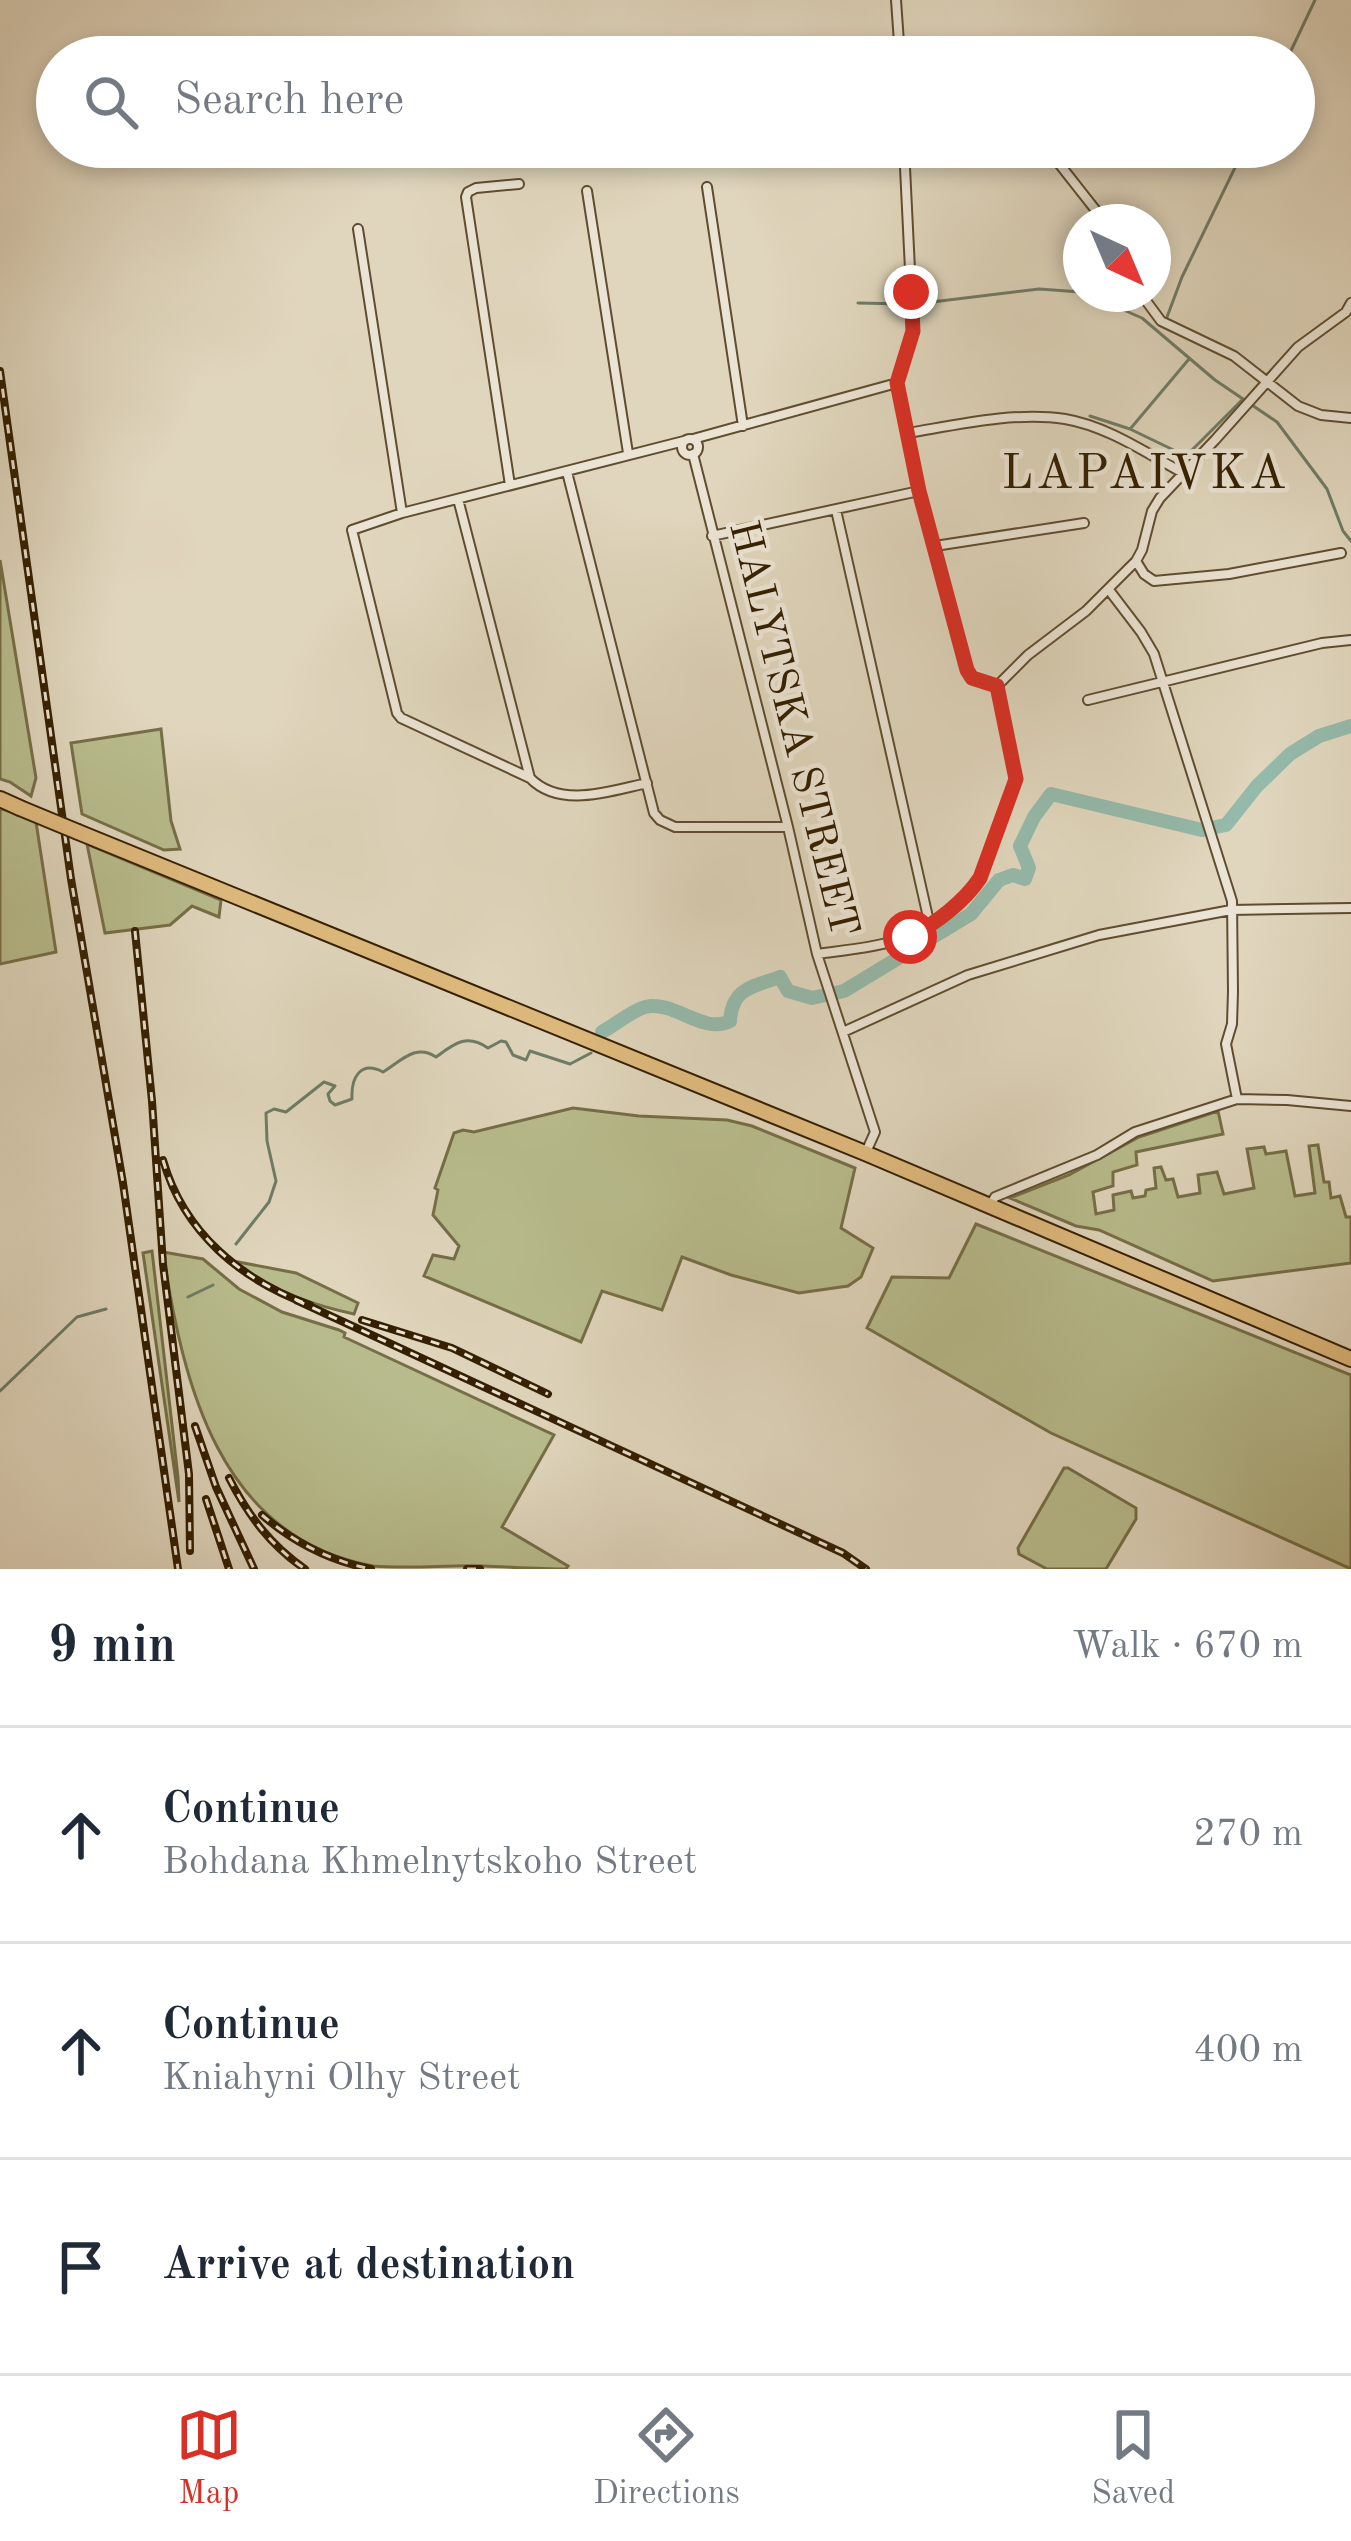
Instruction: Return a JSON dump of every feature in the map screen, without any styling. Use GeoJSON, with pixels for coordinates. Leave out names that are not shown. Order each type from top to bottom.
{"type":"FeatureCollection","features":[{"type":"Feature","properties":{"kind":"highway"},"geometry":{"type":"LineString","coordinates":[[0,800],[865,1153],[1351,1359]]}},
{"type":"Feature","properties":{"kind":"street"},"geometry":{"type":"LineString","coordinates":[[896,0],[899,36]]}},
{"type":"Feature","properties":{"kind":"street"},"geometry":{"type":"LineString","coordinates":[[905,168],[913,331],[897,383],[919,491],[967,670],[972,678],[997,686]]}},
{"type":"Feature","properties":{"kind":"street"},"geometry":{"type":"LineString","coordinates":[[1063,168],[1091,204]]}},
{"type":"Feature","properties":{"kind":"street"},"geometry":{"type":"LineString","coordinates":[[510,485],[466,197],[476,188],[519,184]]}},
{"type":"Feature","properties":{"kind":"street"},"geometry":{"type":"LineString","coordinates":[[707,187],[742,426]]}},
{"type":"Feature","properties":{"kind":"street"},"geometry":{"type":"LineString","coordinates":[[587,191],[628,453]]}},
{"type":"Feature","properties":{"kind":"street"},"geometry":{"type":"LineString","coordinates":[[358,229],[402,513]]}},
{"type":"Feature","properties":{"kind":"street"},"geometry":{"type":"LineString","coordinates":[[997,686],[1109,590],[1136,561],[1160,498],[1298,347],[1349,309]]}},
{"type":"Feature","properties":{"kind":"street"},"geometry":{"type":"LineString","coordinates":[[1154,312],[1161,321],[1234,356],[1298,406],[1321,415],[1351,418]]}},
{"type":"Feature","properties":{"kind":"street"},"geometry":{"type":"LineString","coordinates":[[648,783],[581,797],[542,788],[530,778],[401,718],[352,530],[897,383]]}},
{"type":"Feature","properties":{"kind":"street"},"geometry":{"type":"LineString","coordinates":[[908,433],[990,419],[1064,418],[1103,431],[1183,473]]}},
{"type":"Feature","properties":{"kind":"street","name":"HALYTSKA STREET"},"geometry":{"type":"LineString","coordinates":[[689,440],[682,447],[684,453],[693,454],[817,954],[875,1132],[865,1153]]}},
{"type":"Feature","properties":{"kind":"street"},"geometry":{"type":"LineString","coordinates":[[567,472],[654,813],[675,827],[788,827]]}},
{"type":"Feature","properties":{"kind":"street"},"geometry":{"type":"LineString","coordinates":[[712,536],[919,491]]}},
{"type":"Feature","properties":{"kind":"street"},"geometry":{"type":"LineString","coordinates":[[458,499],[530,778]]}},
{"type":"Feature","properties":{"kind":"street"},"geometry":{"type":"LineString","coordinates":[[836,510],[930,926]]}},
{"type":"Feature","properties":{"kind":"street"},"geometry":{"type":"LineString","coordinates":[[935,546],[1084,523]]}},
{"type":"Feature","properties":{"kind":"street"},"geometry":{"type":"LineString","coordinates":[[1136,561],[1154,581],[1229,574],[1341,554]]}},
{"type":"Feature","properties":{"kind":"street"},"geometry":{"type":"LineString","coordinates":[[1109,590],[1151,646],[1232,901],[1232,1024],[1226,1044],[1237,1099]]}},
{"type":"Feature","properties":{"kind":"street"},"geometry":{"type":"LineString","coordinates":[[1088,700],[1351,640]]}},
{"type":"Feature","properties":{"kind":"street"},"geometry":{"type":"LineString","coordinates":[[817,954],[910,937],[930,926],[974,887],[1016,779],[997,686]]}},
{"type":"Feature","properties":{"kind":"street"},"geometry":{"type":"LineString","coordinates":[[843,1033],[989,968],[1099,935],[1231,910],[1351,908]]}},
{"type":"Feature","properties":{"kind":"street"},"geometry":{"type":"LineString","coordinates":[[989,1207],[995,1197],[1054,1175],[1135,1132],[1237,1099],[1351,1106]]}},
{"type":"Feature","properties":{"kind":"green space"},"geometry":{"type":"Polygon","coordinates":[[[0,560],[36,778],[31,796],[0,779],[0,560]]]}},
{"type":"Feature","properties":{"kind":"green space"},"geometry":{"type":"Polygon","coordinates":[[[161,729],[171,821],[180,849],[164,850],[82,814],[71,743],[161,729]]]}},
{"type":"Feature","properties":{"kind":"green space"},"geometry":{"type":"Polygon","coordinates":[[[0,808],[36,822],[56,952],[0,964],[0,808]]]}},
{"type":"Feature","properties":{"kind":"green space"},"geometry":{"type":"Polygon","coordinates":[[[87,844],[221,900],[219,917],[192,906],[170,925],[105,933],[87,844]]]}},
{"type":"Feature","properties":{"kind":"green space"},"geometry":{"type":"Polygon","coordinates":[[[573,1108],[727,1120],[855,1168],[841,1228],[873,1248],[861,1277],[848,1286],[799,1293],[682,1257],[662,1310],[602,1291],[581,1342],[424,1276],[433,1255],[454,1259],[459,1246],[433,1215],[435,1188],[454,1133],[573,1108]]]}},
{"type":"Feature","properties":{"kind":"green space"},"geometry":{"type":"Polygon","coordinates":[[[1218,1111],[1223,1134],[1136,1152],[1137,1165],[1113,1172],[1113,1186],[1093,1192],[1096,1214],[1114,1210],[1113,1195],[1131,1191],[1133,1198],[1156,1188],[1154,1168],[1161,1167],[1166,1180],[1173,1179],[1178,1197],[1200,1193],[1198,1175],[1217,1172],[1224,1194],[1254,1188],[1247,1149],[1264,1147],[1266,1154],[1286,1151],[1295,1196],[1315,1193],[1309,1146],[1318,1145],[1331,1198],[1340,1196],[1346,1217],[1351,1217],[1351,1263],[1213,1281],[1099,1230],[1076,1226],[1010,1198],[1069,1175],[1139,1137],[1218,1111]]]}},
{"type":"Feature","properties":{"kind":"green space"},"geometry":{"type":"Polygon","coordinates":[[[976,1224],[1351,1375],[1351,1569],[1051,1433],[867,1328],[892,1277],[949,1278],[976,1224]]]}},
{"type":"Feature","properties":{"kind":"green space"},"geometry":{"type":"Polygon","coordinates":[[[152,1251],[178,1477],[179,1502],[143,1253],[152,1251]]]}},
{"type":"Feature","properties":{"kind":"green space"},"geometry":{"type":"Polygon","coordinates":[[[163,1252],[203,1259],[239,1289],[282,1312],[339,1330],[344,1337],[554,1435],[502,1527],[568,1566],[566,1569],[373,1566],[321,1550],[278,1524],[244,1489],[218,1448],[198,1402],[163,1252]]]}},
{"type":"Feature","properties":{"kind":"green space"},"geometry":{"type":"Polygon","coordinates":[[[233,1261],[296,1273],[358,1303],[354,1314],[290,1295],[233,1261]]]}},
{"type":"Feature","properties":{"kind":"green space"},"geometry":{"type":"Polygon","coordinates":[[[1064,1468],[1136,1508],[1136,1519],[1106,1569],[1047,1569],[1019,1554],[1018,1548],[1064,1468]]]}},
{"type":"Feature","properties":{"kind":"waterway"},"geometry":{"type":"LineString","coordinates":[[1298,36],[1315,0]]}},
{"type":"Feature","properties":{"kind":"waterway"},"geometry":{"type":"LineString","coordinates":[[1167,317],[1235,168]]}},
{"type":"Feature","properties":{"kind":"waterway"},"geometry":{"type":"LineString","coordinates":[[924,303],[1039,289],[1063,291]]}},
{"type":"Feature","properties":{"kind":"waterway"},"geometry":{"type":"LineString","coordinates":[[858,303],[906,304]]}},
{"type":"Feature","properties":{"kind":"waterway"},"geometry":{"type":"LineString","coordinates":[[1128,312],[1277,422],[1327,489],[1351,541]]}},
{"type":"Feature","properties":{"kind":"waterway"},"geometry":{"type":"LineString","coordinates":[[1131,428],[1189,359]]}},
{"type":"Feature","properties":{"kind":"waterway"},"geometry":{"type":"LineString","coordinates":[[1090,416],[1186,456],[1242,400]]}},
{"type":"Feature","properties":{"kind":"waterway"},"geometry":{"type":"LineString","coordinates":[[1216,827],[1226,825],[1290,754],[1319,736],[1351,726]]}},
{"type":"Feature","properties":{"kind":"waterway"},"geometry":{"type":"LineString","coordinates":[[602,1032],[645,1007],[656,1006],[710,1024],[730,1021],[739,995],[780,977],[788,991],[812,998],[844,991],[971,914],[999,880],[1013,875],[1025,879],[1029,868],[1020,846],[1051,794],[1206,829]]}},
{"type":"Feature","properties":{"kind":"waterway"},"geometry":{"type":"LineString","coordinates":[[236,1244],[269,1202],[276,1181],[266,1113],[286,1112],[324,1082],[335,1086],[328,1094],[335,1105],[352,1099],[355,1078],[363,1070],[383,1072],[415,1053],[436,1057],[467,1041],[488,1048],[506,1042],[513,1055],[526,1060],[530,1051],[570,1064],[591,1053]]}},
{"type":"Feature","properties":{"kind":"waterway"},"geometry":{"type":"LineString","coordinates":[[188,1297],[213,1285]]}},
{"type":"Feature","properties":{"kind":"waterway"},"geometry":{"type":"LineString","coordinates":[[0,1391],[77,1317],[106,1309]]}},
{"type":"Feature","properties":{"kind":"railway"},"geometry":{"type":"LineString","coordinates":[[0,371],[71,879],[123,1183],[178,1569]]}},
{"type":"Feature","properties":{"kind":"railway"},"geometry":{"type":"LineString","coordinates":[[135,931],[163,1264],[189,1474],[190,1551]]}},
{"type":"Feature","properties":{"kind":"railway"},"geometry":{"type":"LineString","coordinates":[[163,1160],[185,1210],[219,1250],[261,1282],[310,1305]]}},
{"type":"Feature","properties":{"kind":"railway"},"geometry":{"type":"LineString","coordinates":[[296,1300],[843,1553],[866,1569]]}},
{"type":"Feature","properties":{"kind":"railway"},"geometry":{"type":"LineString","coordinates":[[362,1320],[452,1348],[548,1394]]}},
{"type":"Feature","properties":{"kind":"railway"},"geometry":{"type":"LineString","coordinates":[[195,1426],[216,1487],[254,1569]]}},
{"type":"Feature","properties":{"kind":"railway"},"geometry":{"type":"LineString","coordinates":[[229,1478],[261,1528],[305,1569]]}},
{"type":"Feature","properties":{"kind":"railway"},"geometry":{"type":"LineString","coordinates":[[206,1499],[229,1569]]}},
{"type":"Feature","properties":{"kind":"railway"},"geometry":{"type":"LineString","coordinates":[[262,1515],[313,1549],[371,1569]]}},
{"type":"Feature","properties":{"kind":"railway"},"geometry":{"type":"LineString","coordinates":[[467,1569],[480,1569]]}},
{"type":"Feature","properties":{"kind":"district","name":"LAPAIVKA"},"geometry":{"type":"Point","coordinates":[1145,475]}},
{"type":"Feature","properties":{"kind":"route"},"geometry":{"type":"LineString","coordinates":[[910,937],[930,926],[974,887],[1016,779],[997,686],[972,678],[967,670],[919,491],[897,383],[913,331],[911,292]]}}]}
